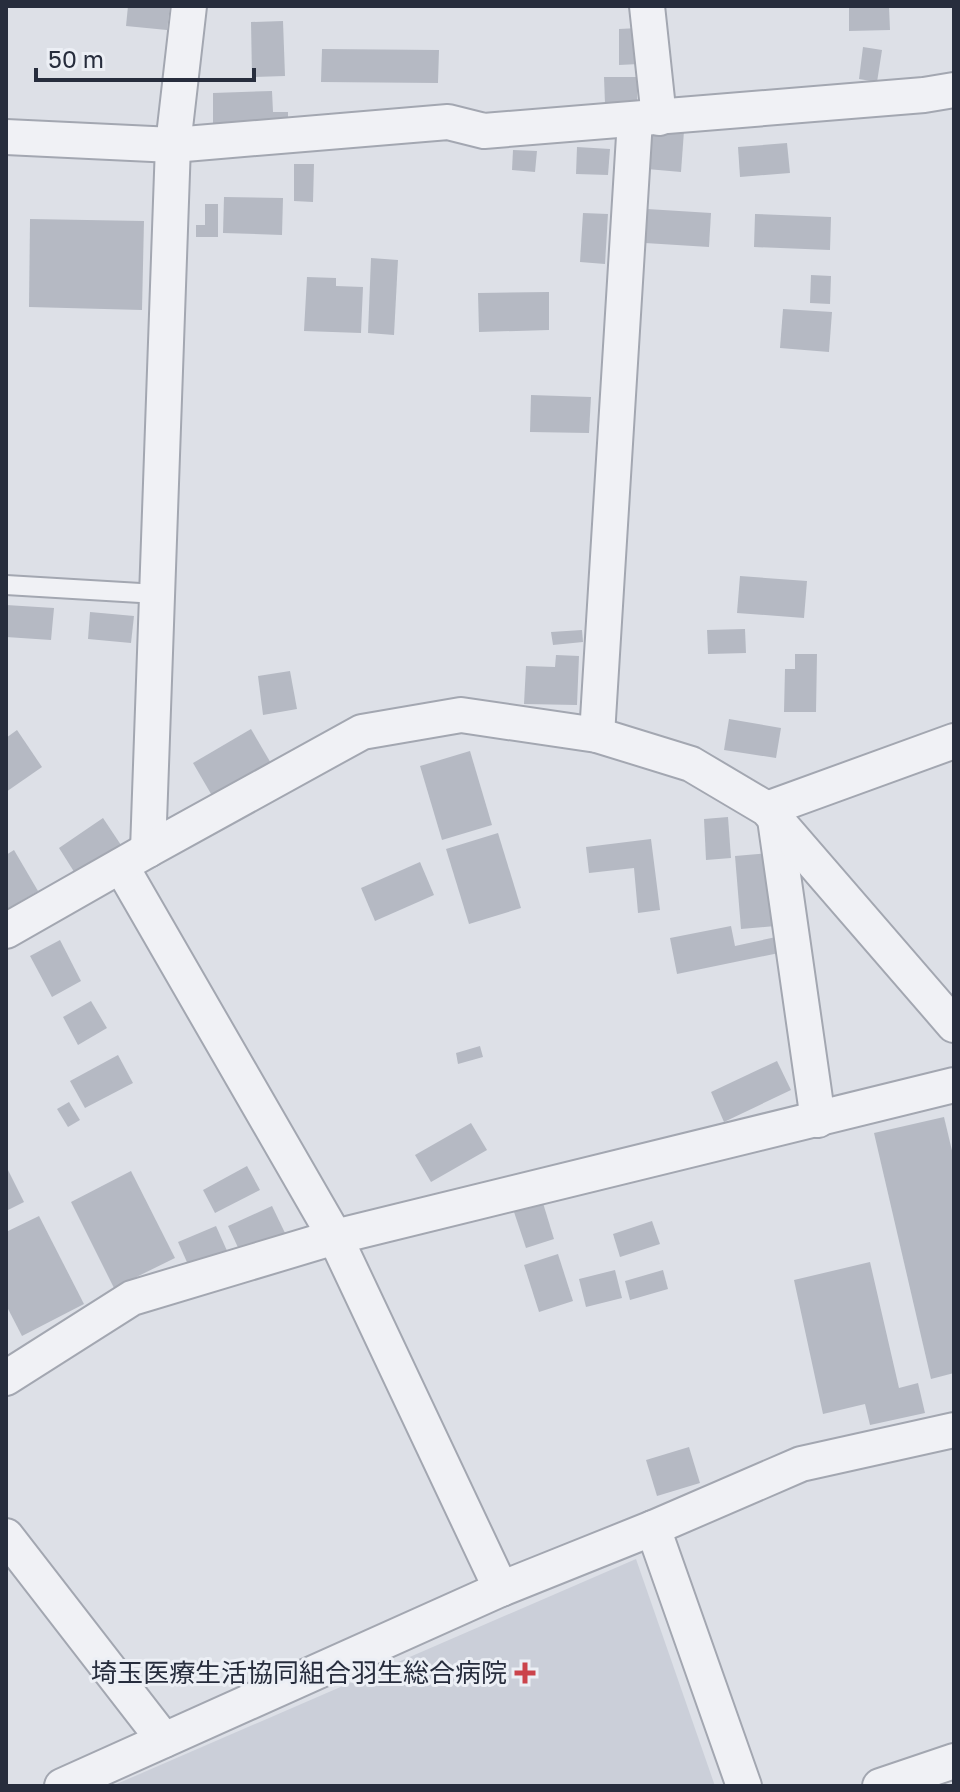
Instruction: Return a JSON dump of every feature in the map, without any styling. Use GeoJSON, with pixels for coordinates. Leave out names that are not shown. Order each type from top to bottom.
{"type":"FeatureCollection","features":[{"type":"Feature","properties":{"kind":"street"},"geometry":{"type":"LineString","coordinates":[[189,6],[173,145],[157,594],[135,858],[335,1237],[501,1589]]}},
{"type":"Feature","properties":{"kind":"street"},"geometry":{"type":"LineString","coordinates":[[597,735],[647,119],[647,6]]}},
{"type":"Feature","properties":{"kind":"street"},"geometry":{"type":"LineString","coordinates":[[6,137],[173,145],[448,122],[484,131],[954,90]]}},
{"type":"Feature","properties":{"kind":"street"},"geometry":{"type":"LineString","coordinates":[[6,931],[362,732],[461,715],[597,735],[691,764],[771,814],[954,1025]]}},
{"type":"Feature","properties":{"kind":"street"},"geometry":{"type":"LineString","coordinates":[[771,814],[954,741]]}},
{"type":"Feature","properties":{"kind":"street"},"geometry":{"type":"LineString","coordinates":[[771,814],[818,1120]]}},
{"type":"Feature","properties":{"kind":"street"},"geometry":{"type":"LineString","coordinates":[[6,1378],[132,1298],[335,1237],[954,1085]]}},
{"type":"Feature","properties":{"kind":"street"},"geometry":{"type":"LineString","coordinates":[[62,1786],[501,1589],[801,1464],[954,1430]]}},
{"type":"Feature","properties":{"kind":"street"},"geometry":{"type":"LineString","coordinates":[[653,1528],[744,1786]]}},
{"type":"Feature","properties":{"kind":"street"},"geometry":{"type":"LineString","coordinates":[[6,1536],[164,1740]]}},
{"type":"Feature","properties":{"kind":"street"},"geometry":{"type":"LineString","coordinates":[[880,1786],[954,1761]]}},
{"type":"Feature","properties":{"kind":"lane"},"geometry":{"type":"LineString","coordinates":[[6,585],[157,594]]}},
{"type":"Feature","properties":{"kind":"shaded area","name":"埼玉医療生活協同組合羽生総合病院"},"geometry":{"type":"Polygon","coordinates":[[[636,1559],[715,1786],[112,1786],[636,1559]]]}},
{"type":"Feature","properties":{"kind":"building"},"geometry":{"type":"Polygon","coordinates":[[[128,6],[170,6],[167,30],[126,26],[128,6]]]}},
{"type":"Feature","properties":{"kind":"building"},"geometry":{"type":"Polygon","coordinates":[[[849,6],[889,6],[890,30],[849,31],[849,6]]]}},
{"type":"Feature","properties":{"kind":"building"},"geometry":{"type":"Polygon","coordinates":[[[283,21],[285,76],[252,77],[251,22],[283,21]]]}},
{"type":"Feature","properties":{"kind":"building"},"geometry":{"type":"Polygon","coordinates":[[[638,28],[639,64],[619,65],[619,29],[638,28]]]}},
{"type":"Feature","properties":{"kind":"building"},"geometry":{"type":"Polygon","coordinates":[[[863,47],[882,50],[877,82],[859,79],[863,47]]]}},
{"type":"Feature","properties":{"kind":"building"},"geometry":{"type":"Polygon","coordinates":[[[322,49],[439,50],[438,83],[321,82],[322,49]]]}},
{"type":"Feature","properties":{"kind":"building"},"geometry":{"type":"Polygon","coordinates":[[[604,77],[637,77],[637,104],[605,104],[604,77]]]}},
{"type":"Feature","properties":{"kind":"building"},"geometry":{"type":"Polygon","coordinates":[[[272,91],[273,112],[288,112],[288,129],[213,132],[213,93],[272,91]]]}},
{"type":"Feature","properties":{"kind":"building"},"geometry":{"type":"Polygon","coordinates":[[[650,129],[684,131],[681,172],[647,169],[650,129]]]}},
{"type":"Feature","properties":{"kind":"building"},"geometry":{"type":"Polygon","coordinates":[[[787,143],[790,173],[740,177],[738,147],[787,143]]]}},
{"type":"Feature","properties":{"kind":"building"},"geometry":{"type":"Polygon","coordinates":[[[577,147],[610,149],[608,175],[576,174],[577,147]]]}},
{"type":"Feature","properties":{"kind":"building"},"geometry":{"type":"Polygon","coordinates":[[[513,150],[537,151],[535,172],[512,170],[513,150]]]}},
{"type":"Feature","properties":{"kind":"building"},"geometry":{"type":"Polygon","coordinates":[[[294,164],[314,164],[313,202],[294,201],[294,164]]]}},
{"type":"Feature","properties":{"kind":"building"},"geometry":{"type":"Polygon","coordinates":[[[224,197],[283,198],[282,235],[223,233],[224,197]]]}},
{"type":"Feature","properties":{"kind":"building"},"geometry":{"type":"Polygon","coordinates":[[[205,204],[218,204],[218,237],[196,237],[196,225],[205,225],[205,204]]]}},
{"type":"Feature","properties":{"kind":"building"},"geometry":{"type":"Polygon","coordinates":[[[647,209],[711,213],[709,247],[645,243],[647,209]]]}},
{"type":"Feature","properties":{"kind":"building"},"geometry":{"type":"Polygon","coordinates":[[[583,213],[608,214],[605,264],[580,262],[583,213]]]}},
{"type":"Feature","properties":{"kind":"building"},"geometry":{"type":"Polygon","coordinates":[[[755,214],[831,217],[830,250],[754,247],[755,214]]]}},
{"type":"Feature","properties":{"kind":"building"},"geometry":{"type":"Polygon","coordinates":[[[30,219],[144,221],[142,310],[29,307],[30,219]]]}},
{"type":"Feature","properties":{"kind":"building"},"geometry":{"type":"Polygon","coordinates":[[[371,258],[398,260],[394,335],[368,333],[371,258]]]}},
{"type":"Feature","properties":{"kind":"building"},"geometry":{"type":"Polygon","coordinates":[[[811,275],[831,276],[830,304],[810,303],[811,275]]]}},
{"type":"Feature","properties":{"kind":"building"},"geometry":{"type":"Polygon","coordinates":[[[307,277],[336,278],[336,286],[363,287],[361,333],[304,331],[307,277]]]}},
{"type":"Feature","properties":{"kind":"building"},"geometry":{"type":"Polygon","coordinates":[[[549,292],[549,330],[479,332],[478,293],[549,292]]]}},
{"type":"Feature","properties":{"kind":"building"},"geometry":{"type":"Polygon","coordinates":[[[783,309],[832,312],[829,352],[780,348],[783,309]]]}},
{"type":"Feature","properties":{"kind":"building"},"geometry":{"type":"Polygon","coordinates":[[[531,395],[591,397],[589,433],[530,432],[531,395]]]}},
{"type":"Feature","properties":{"kind":"building"},"geometry":{"type":"Polygon","coordinates":[[[740,576],[807,581],[804,618],[737,613],[740,576]]]}},
{"type":"Feature","properties":{"kind":"building"},"geometry":{"type":"Polygon","coordinates":[[[6,605],[54,608],[51,640],[6,637],[6,605]]]}},
{"type":"Feature","properties":{"kind":"building"},"geometry":{"type":"Polygon","coordinates":[[[90,612],[134,616],[131,643],[88,639],[90,612]]]}},
{"type":"Feature","properties":{"kind":"building"},"geometry":{"type":"Polygon","coordinates":[[[745,629],[746,653],[708,654],[707,630],[745,629]]]}},
{"type":"Feature","properties":{"kind":"building"},"geometry":{"type":"Polygon","coordinates":[[[582,630],[583,642],[553,645],[551,632],[582,630]]]}},
{"type":"Feature","properties":{"kind":"building"},"geometry":{"type":"Polygon","coordinates":[[[795,654],[817,654],[816,712],[784,712],[785,669],[795,669],[795,654]]]}},
{"type":"Feature","properties":{"kind":"building"},"geometry":{"type":"Polygon","coordinates":[[[556,655],[579,656],[577,705],[524,704],[526,666],[555,667],[556,655]]]}},
{"type":"Feature","properties":{"kind":"building"},"geometry":{"type":"Polygon","coordinates":[[[290,671],[297,709],[263,715],[258,676],[290,671]]]}},
{"type":"Feature","properties":{"kind":"building"},"geometry":{"type":"Polygon","coordinates":[[[729,719],[781,728],[776,758],[724,750],[729,719]]]}},
{"type":"Feature","properties":{"kind":"building"},"geometry":{"type":"Polygon","coordinates":[[[251,729],[272,765],[214,799],[193,763],[251,729]]]}},
{"type":"Feature","properties":{"kind":"building"},"geometry":{"type":"Polygon","coordinates":[[[17,730],[42,767],[6,792],[6,738],[17,730]]]}},
{"type":"Feature","properties":{"kind":"building"},"geometry":{"type":"Polygon","coordinates":[[[470,751],[492,825],[442,840],[420,766],[470,751]]]}},
{"type":"Feature","properties":{"kind":"building"},"geometry":{"type":"Polygon","coordinates":[[[728,817],[731,858],[706,860],[704,819],[728,817]]]}},
{"type":"Feature","properties":{"kind":"building"},"geometry":{"type":"Polygon","coordinates":[[[103,818],[123,848],[78,878],[59,848],[103,818]]]}},
{"type":"Feature","properties":{"kind":"building"},"geometry":{"type":"Polygon","coordinates":[[[498,833],[521,908],[469,924],[446,849],[498,833]]]}},
{"type":"Feature","properties":{"kind":"building"},"geometry":{"type":"Polygon","coordinates":[[[651,839],[660,910],[638,913],[634,868],[589,873],[586,847],[651,839]]]}},
{"type":"Feature","properties":{"kind":"building"},"geometry":{"type":"Polygon","coordinates":[[[14,850],[38,891],[6,910],[6,855],[14,850]]]}},
{"type":"Feature","properties":{"kind":"building"},"geometry":{"type":"Polygon","coordinates":[[[769,853],[775,926],[741,929],[735,856],[769,853]]]}},
{"type":"Feature","properties":{"kind":"building"},"geometry":{"type":"Polygon","coordinates":[[[420,862],[434,895],[375,921],[361,888],[420,862]]]}},
{"type":"Feature","properties":{"kind":"building"},"geometry":{"type":"Polygon","coordinates":[[[731,926],[735,946],[776,937],[779,953],[677,974],[670,938],[731,926]]]}},
{"type":"Feature","properties":{"kind":"building"},"geometry":{"type":"Polygon","coordinates":[[[60,940],[81,981],[52,997],[30,956],[60,940]]]}},
{"type":"Feature","properties":{"kind":"building"},"geometry":{"type":"Polygon","coordinates":[[[91,1001],[107,1028],[78,1045],[63,1017],[91,1001]]]}},
{"type":"Feature","properties":{"kind":"building"},"geometry":{"type":"Polygon","coordinates":[[[480,1046],[483,1057],[458,1064],[456,1053],[480,1046]]]}},
{"type":"Feature","properties":{"kind":"building"},"geometry":{"type":"Polygon","coordinates":[[[118,1055],[133,1083],[85,1108],[70,1081],[118,1055]]]}},
{"type":"Feature","properties":{"kind":"building"},"geometry":{"type":"Polygon","coordinates":[[[777,1061],[791,1090],[724,1122],[711,1092],[777,1061]]]}},
{"type":"Feature","properties":{"kind":"building"},"geometry":{"type":"Polygon","coordinates":[[[69,1102],[80,1120],[68,1127],[57,1109],[69,1102]]]}},
{"type":"Feature","properties":{"kind":"building"},"geometry":{"type":"Polygon","coordinates":[[[944,1117],[954,1159],[954,1373],[931,1379],[874,1133],[944,1117]]]}},
{"type":"Feature","properties":{"kind":"building"},"geometry":{"type":"Polygon","coordinates":[[[471,1123],[487,1150],[431,1182],[415,1155],[471,1123]]]}},
{"type":"Feature","properties":{"kind":"building"},"geometry":{"type":"Polygon","coordinates":[[[6,1166],[24,1202],[6,1211],[6,1166]]]}},
{"type":"Feature","properties":{"kind":"building"},"geometry":{"type":"Polygon","coordinates":[[[247,1166],[260,1190],[215,1213],[203,1190],[247,1166]]]}},
{"type":"Feature","properties":{"kind":"building"},"geometry":{"type":"Polygon","coordinates":[[[131,1171],[175,1258],[114,1288],[71,1202],[131,1171]]]}},
{"type":"Feature","properties":{"kind":"building"},"geometry":{"type":"Polygon","coordinates":[[[543,1203],[554,1239],[526,1248],[514,1212],[543,1203]]]}},
{"type":"Feature","properties":{"kind":"building"},"geometry":{"type":"Polygon","coordinates":[[[272,1206],[286,1235],[242,1256],[228,1226],[272,1206]]]}},
{"type":"Feature","properties":{"kind":"building"},"geometry":{"type":"Polygon","coordinates":[[[39,1216],[84,1304],[22,1336],[6,1305],[6,1232],[39,1216]]]}},
{"type":"Feature","properties":{"kind":"building"},"geometry":{"type":"Polygon","coordinates":[[[652,1221],[660,1244],[620,1257],[613,1234],[652,1221]]]}},
{"type":"Feature","properties":{"kind":"building"},"geometry":{"type":"Polygon","coordinates":[[[216,1226],[228,1253],[190,1269],[178,1242],[216,1226]]]}},
{"type":"Feature","properties":{"kind":"building"},"geometry":{"type":"Polygon","coordinates":[[[558,1254],[573,1301],[539,1312],[524,1265],[558,1254]]]}},
{"type":"Feature","properties":{"kind":"building"},"geometry":{"type":"Polygon","coordinates":[[[870,1262],[899,1388],[918,1383],[925,1413],[870,1425],[865,1404],[823,1414],[794,1280],[870,1262]]]}},
{"type":"Feature","properties":{"kind":"building"},"geometry":{"type":"Polygon","coordinates":[[[615,1270],[622,1298],[586,1307],[579,1279],[615,1270]]]}},
{"type":"Feature","properties":{"kind":"building"},"geometry":{"type":"Polygon","coordinates":[[[663,1270],[668,1289],[630,1300],[625,1281],[663,1270]]]}},
{"type":"Feature","properties":{"kind":"building"},"geometry":{"type":"Polygon","coordinates":[[[689,1447],[700,1483],[657,1496],[646,1460],[689,1447]]]}},
{"type":"Feature","properties":{"kind":"place","name":"埼玉医療生活協同組合羽生総合病院"},"geometry":{"type":"Point","coordinates":[525,1673]}}]}
